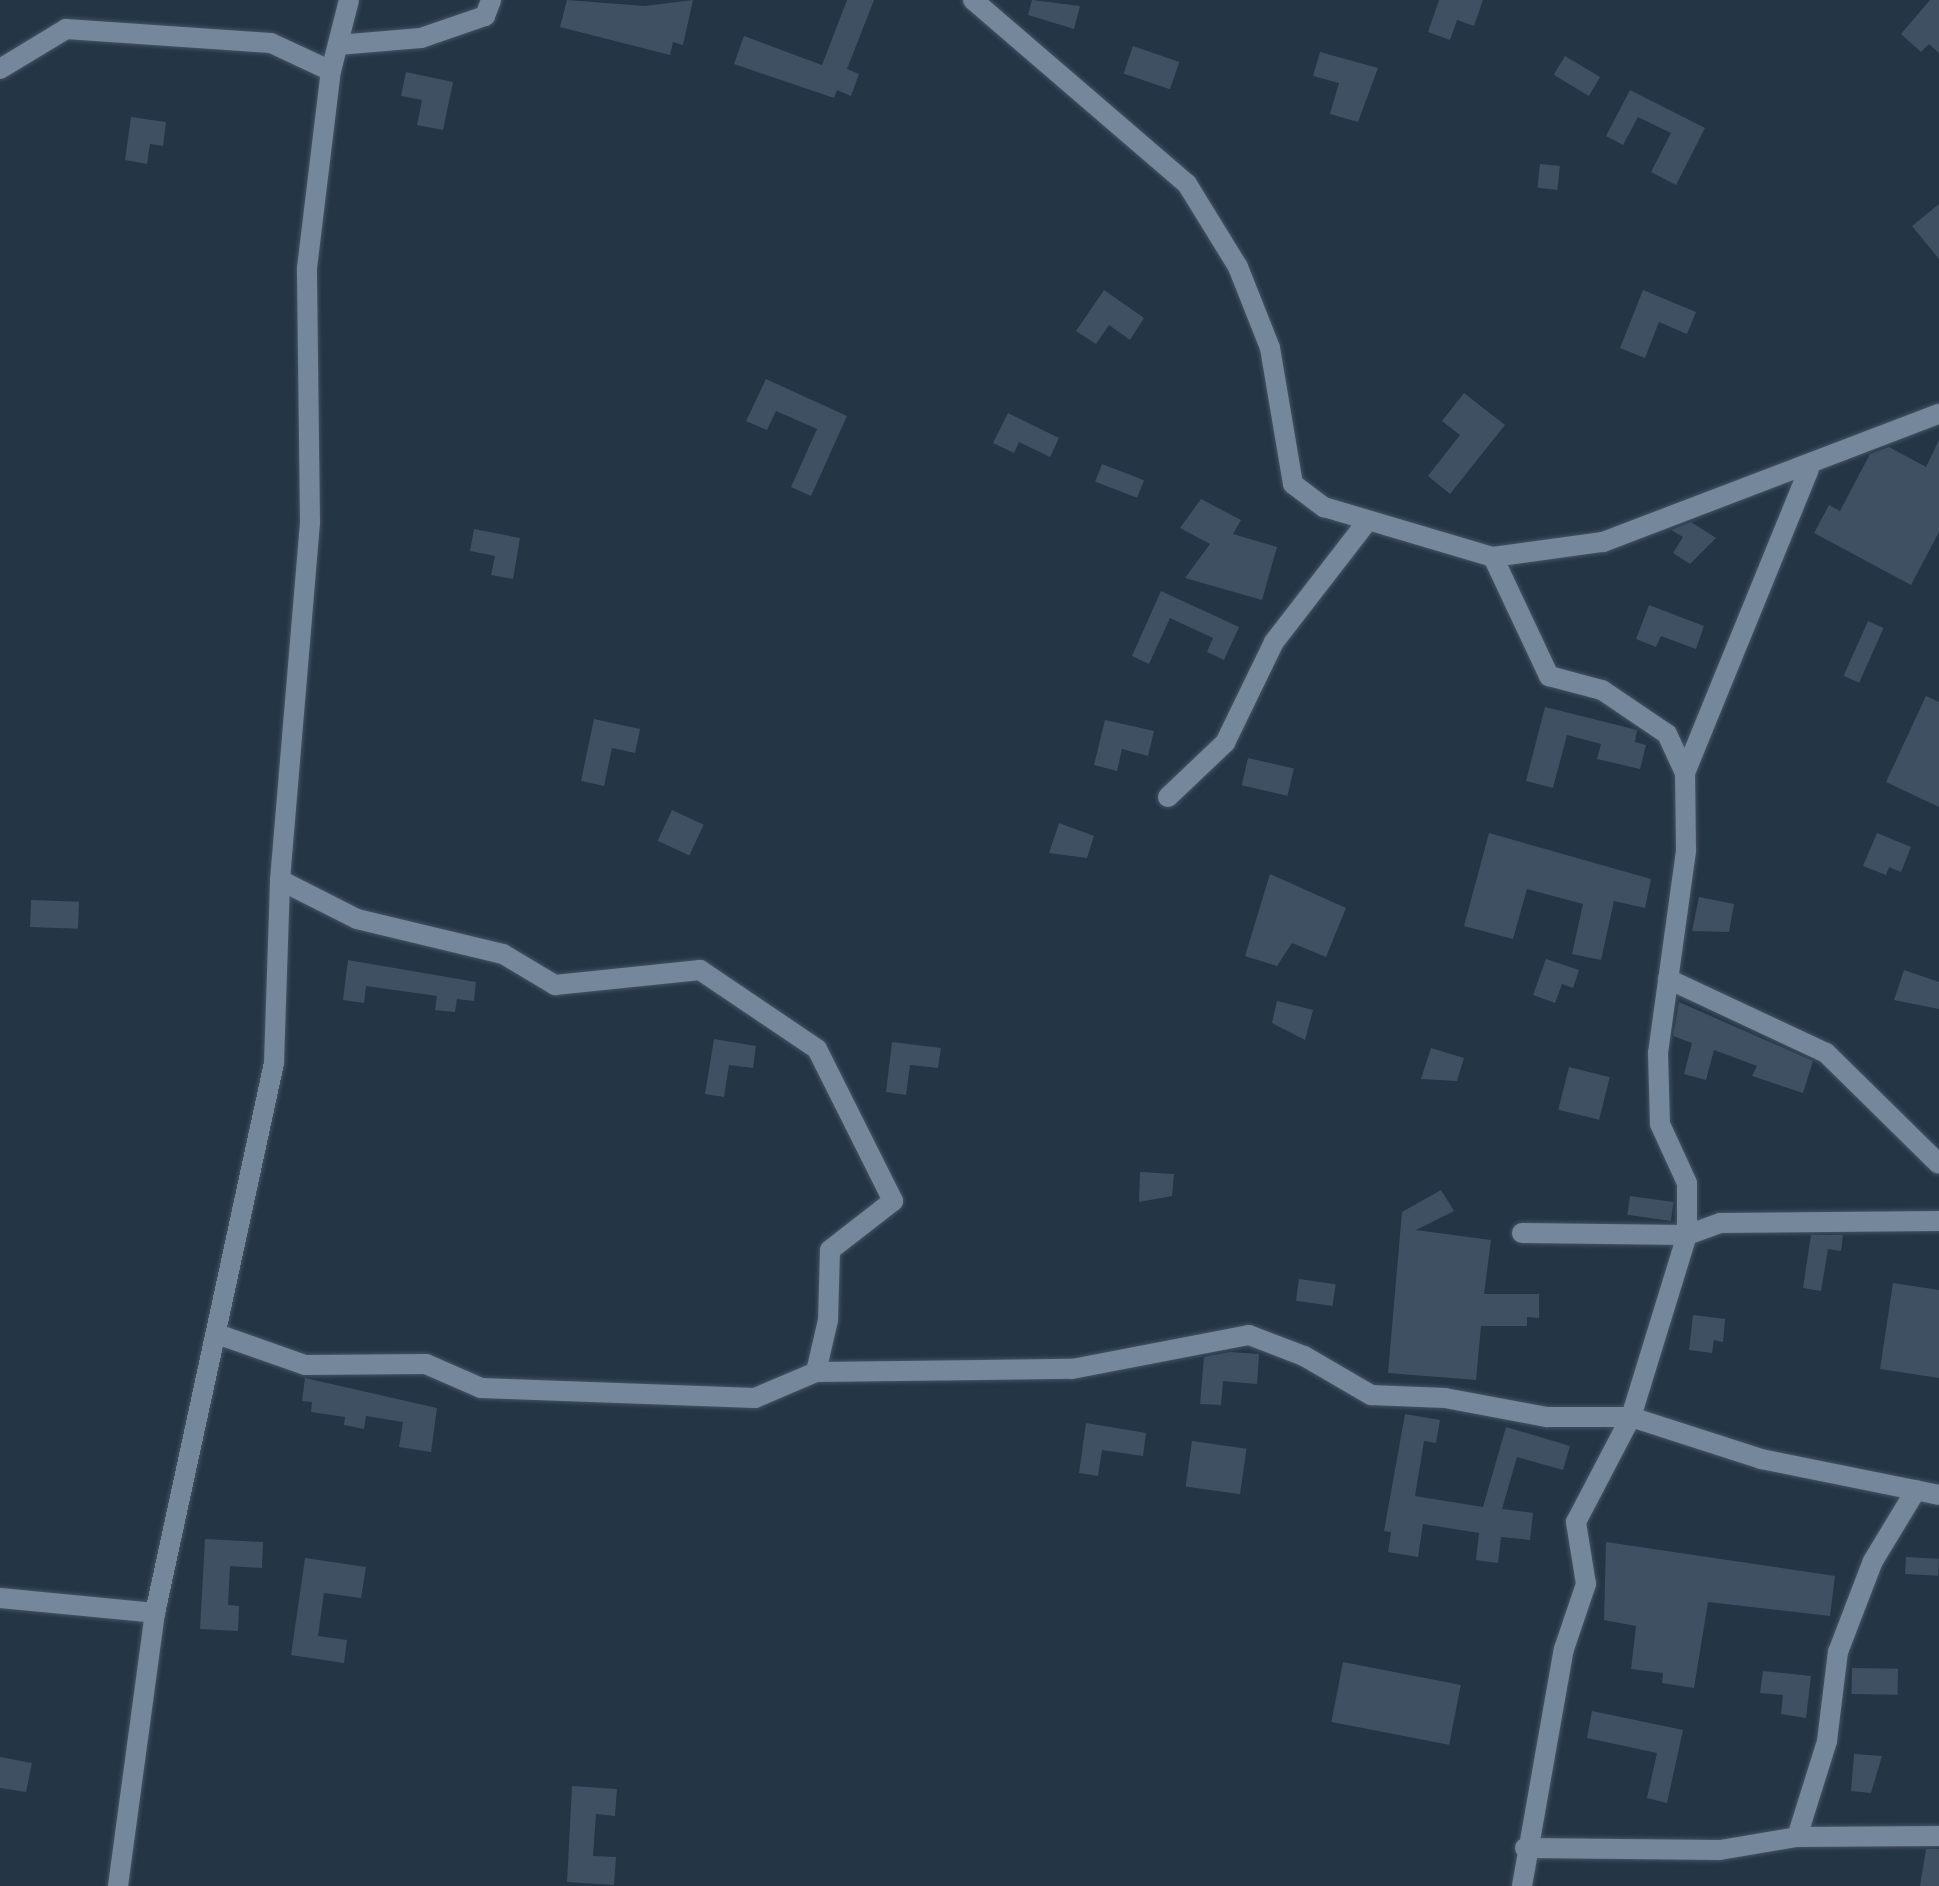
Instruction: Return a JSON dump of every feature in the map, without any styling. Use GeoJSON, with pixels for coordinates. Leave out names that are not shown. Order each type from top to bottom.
{"type":"FeatureCollection","features":[{"type":"Feature","properties":{"kind":"street"},"geometry":{"type":"LineString","coordinates":[[118,1886],[155,1613],[274,1063],[280,880],[310,521],[307,268],[331,71],[349,0]]}},
{"type":"Feature","properties":{"kind":"street"},"geometry":{"type":"LineString","coordinates":[[338,45],[421,38],[485,16],[491,0]]}},
{"type":"Feature","properties":{"kind":"street"},"geometry":{"type":"LineString","coordinates":[[973,0],[1187,184],[1238,267],[1270,348],[1293,484],[1366,523],[1493,557],[1603,542],[1809,469],[1939,414]]}},
{"type":"Feature","properties":{"kind":"street"},"geometry":{"type":"LineString","coordinates":[[0,69],[66,29],[271,43],[331,71]]}},
{"type":"Feature","properties":{"kind":"street"},"geometry":{"type":"LineString","coordinates":[[1522,1886],[1525,1848],[1564,1649],[1586,1584],[1576,1522],[1631,1417],[1687,1235],[1687,1183],[1660,1124],[1658,1053],[1686,850],[1685,773],[1809,469]]}},
{"type":"Feature","properties":{"kind":"street"},"geometry":{"type":"LineString","coordinates":[[1168,797],[1225,743],[1274,642],[1366,523]]}},
{"type":"Feature","properties":{"kind":"street"},"geometry":{"type":"LineString","coordinates":[[1493,557],[1549,676],[1602,690],[1667,734],[1685,773]]}},
{"type":"Feature","properties":{"kind":"street"},"geometry":{"type":"LineString","coordinates":[[280,880],[357,919],[503,954],[555,985],[700,970],[817,1049],[893,1201],[830,1250],[828,1320],[816,1372]]}},
{"type":"Feature","properties":{"kind":"street"},"geometry":{"type":"LineString","coordinates":[[1668,979],[1826,1053],[1939,1164]]}},
{"type":"Feature","properties":{"kind":"street"},"geometry":{"type":"LineString","coordinates":[[1522,1233],[1687,1235],[1720,1223],[1939,1221]]}},
{"type":"Feature","properties":{"kind":"street"},"geometry":{"type":"LineString","coordinates":[[217,1334],[305,1365],[426,1364],[481,1388],[755,1398],[816,1372],[1072,1369],[1249,1335],[1304,1356],[1371,1395],[1445,1398],[1547,1417],[1631,1417],[1761,1459],[1939,1495]]}},
{"type":"Feature","properties":{"kind":"street"},"geometry":{"type":"LineString","coordinates":[[1797,1837],[1827,1741],[1838,1652],[1873,1561],[1916,1490]]}},
{"type":"Feature","properties":{"kind":"street"},"geometry":{"type":"LineString","coordinates":[[0,1598],[155,1613]]}},
{"type":"Feature","properties":{"kind":"street"},"geometry":{"type":"LineString","coordinates":[[1525,1848],[1720,1850],[1797,1837],[1939,1836]]}},
{"type":"Feature","properties":{"kind":"building"},"geometry":{"type":"Polygon","coordinates":[[[567,0],[645,6],[693,0],[683,45],[673,42],[670,55],[560,27],[567,0]]]}},
{"type":"Feature","properties":{"kind":"building"},"geometry":{"type":"Polygon","coordinates":[[[847,0],[874,0],[847,69],[859,74],[851,96],[837,90],[834,98],[734,64],[744,36],[822,65],[847,0]]]}},
{"type":"Feature","properties":{"kind":"building"},"geometry":{"type":"Polygon","coordinates":[[[1032,0],[1080,6],[1074,29],[1028,15],[1032,0]]]}},
{"type":"Feature","properties":{"kind":"building"},"geometry":{"type":"Polygon","coordinates":[[[1439,0],[1483,0],[1474,26],[1457,20],[1450,40],[1428,32],[1439,0]]]}},
{"type":"Feature","properties":{"kind":"building"},"geometry":{"type":"Polygon","coordinates":[[[1930,0],[1939,0],[1939,53],[1929,44],[1921,52],[1901,34],[1930,0]]]}},
{"type":"Feature","properties":{"kind":"building"},"geometry":{"type":"Polygon","coordinates":[[[1133,46],[1179,62],[1170,89],[1124,73],[1133,46]]]}},
{"type":"Feature","properties":{"kind":"building"},"geometry":{"type":"Polygon","coordinates":[[[1320,52],[1378,68],[1358,122],[1330,114],[1339,83],[1313,76],[1320,52]]]}},
{"type":"Feature","properties":{"kind":"building"},"geometry":{"type":"Polygon","coordinates":[[[1565,56],[1600,77],[1589,96],[1554,75],[1565,56]]]}},
{"type":"Feature","properties":{"kind":"building"},"geometry":{"type":"Polygon","coordinates":[[[406,72],[453,82],[443,130],[417,125],[422,100],[401,96],[406,72]]]}},
{"type":"Feature","properties":{"kind":"building"},"geometry":{"type":"Polygon","coordinates":[[[1630,90],[1705,128],[1676,185],[1651,172],[1671,133],[1638,117],[1623,145],[1606,136],[1630,90]]]}},
{"type":"Feature","properties":{"kind":"building"},"geometry":{"type":"Polygon","coordinates":[[[131,117],[166,122],[163,146],[150,144],[147,164],[125,160],[131,117]]]}},
{"type":"Feature","properties":{"kind":"building"},"geometry":{"type":"Polygon","coordinates":[[[1540,164],[1560,166],[1557,190],[1537,188],[1540,164]]]}},
{"type":"Feature","properties":{"kind":"building"},"geometry":{"type":"Polygon","coordinates":[[[1939,204],[1939,259],[1912,226],[1939,204]]]}},
{"type":"Feature","properties":{"kind":"building"},"geometry":{"type":"Polygon","coordinates":[[[1104,290],[1144,318],[1130,340],[1109,325],[1096,344],[1076,331],[1104,290]]]}},
{"type":"Feature","properties":{"kind":"building"},"geometry":{"type":"Polygon","coordinates":[[[1643,290],[1696,312],[1687,334],[1659,322],[1645,358],[1620,348],[1643,290]]]}},
{"type":"Feature","properties":{"kind":"building"},"geometry":{"type":"Polygon","coordinates":[[[766,379],[847,416],[811,496],[791,487],[817,429],[776,411],[767,430],[746,421],[766,379]]]}},
{"type":"Feature","properties":{"kind":"building"},"geometry":{"type":"Polygon","coordinates":[[[1464,393],[1505,425],[1450,494],[1428,476],[1460,435],[1442,421],[1464,393]]]}},
{"type":"Feature","properties":{"kind":"building"},"geometry":{"type":"Polygon","coordinates":[[[1008,413],[1059,438],[1050,457],[1019,442],[1014,453],[993,443],[1008,413]]]}},
{"type":"Feature","properties":{"kind":"building"},"geometry":{"type":"Polygon","coordinates":[[[1939,440],[1939,532],[1911,585],[1814,533],[1829,505],[1840,511],[1870,454],[1889,447],[1926,467],[1939,440]]]}},
{"type":"Feature","properties":{"kind":"building"},"geometry":{"type":"Polygon","coordinates":[[[1102,464],[1144,480],[1137,498],[1095,482],[1102,464]]]}},
{"type":"Feature","properties":{"kind":"building"},"geometry":{"type":"Polygon","coordinates":[[[1201,499],[1241,520],[1233,534],[1277,547],[1262,600],[1185,578],[1210,544],[1180,528],[1201,499]]]}},
{"type":"Feature","properties":{"kind":"building"},"geometry":{"type":"Polygon","coordinates":[[[1691,522],[1716,538],[1690,564],[1673,553],[1683,537],[1671,530],[1691,522]]]}},
{"type":"Feature","properties":{"kind":"building"},"geometry":{"type":"Polygon","coordinates":[[[474,529],[520,538],[513,579],[491,575],[495,556],[470,551],[474,529]]]}},
{"type":"Feature","properties":{"kind":"building"},"geometry":{"type":"Polygon","coordinates":[[[1161,591],[1239,627],[1224,660],[1207,652],[1213,638],[1170,618],[1149,664],[1132,656],[1161,591]]]}},
{"type":"Feature","properties":{"kind":"building"},"geometry":{"type":"Polygon","coordinates":[[[1649,605],[1704,626],[1696,649],[1661,636],[1656,647],[1636,639],[1649,605]]]}},
{"type":"Feature","properties":{"kind":"building"},"geometry":{"type":"Polygon","coordinates":[[[1868,621],[1884,628],[1859,683],[1844,676],[1868,621]]]}},
{"type":"Feature","properties":{"kind":"building"},"geometry":{"type":"Polygon","coordinates":[[[1926,696],[1939,702],[1939,807],[1886,782],[1926,696]]]}},
{"type":"Feature","properties":{"kind":"building"},"geometry":{"type":"Polygon","coordinates":[[[1545,707],[1637,730],[1635,742],[1646,745],[1640,769],[1597,759],[1601,744],[1567,735],[1553,788],[1526,781],[1545,707]]]}},
{"type":"Feature","properties":{"kind":"building"},"geometry":{"type":"Polygon","coordinates":[[[594,719],[640,729],[635,753],[612,748],[604,786],[581,781],[594,719]]]}},
{"type":"Feature","properties":{"kind":"building"},"geometry":{"type":"Polygon","coordinates":[[[1105,720],[1154,731],[1148,756],[1122,749],[1117,771],[1094,765],[1105,720]]]}},
{"type":"Feature","properties":{"kind":"building"},"geometry":{"type":"Polygon","coordinates":[[[1248,758],[1294,769],[1287,796],[1242,785],[1248,758]]]}},
{"type":"Feature","properties":{"kind":"building"},"geometry":{"type":"Polygon","coordinates":[[[672,810],[704,825],[689,856],[658,841],[672,810]]]}},
{"type":"Feature","properties":{"kind":"building"},"geometry":{"type":"Polygon","coordinates":[[[1059,823],[1094,836],[1087,858],[1049,853],[1059,823]]]}},
{"type":"Feature","properties":{"kind":"building"},"geometry":{"type":"Polygon","coordinates":[[[1489,833],[1651,879],[1645,908],[1614,901],[1601,960],[1572,954],[1583,904],[1527,889],[1513,939],[1464,926],[1489,833]]]}},
{"type":"Feature","properties":{"kind":"building"},"geometry":{"type":"Polygon","coordinates":[[[1877,833],[1911,847],[1901,872],[1889,867],[1886,875],[1863,866],[1877,833]]]}},
{"type":"Feature","properties":{"kind":"building"},"geometry":{"type":"Polygon","coordinates":[[[1270,874],[1346,908],[1326,957],[1292,943],[1277,966],[1245,956],[1270,874]]]}},
{"type":"Feature","properties":{"kind":"building"},"geometry":{"type":"Polygon","coordinates":[[[1699,897],[1734,904],[1729,932],[1692,931],[1699,897]]]}},
{"type":"Feature","properties":{"kind":"building"},"geometry":{"type":"Polygon","coordinates":[[[31,900],[79,902],[78,929],[30,927],[31,900]]]}},
{"type":"Feature","properties":{"kind":"building"},"geometry":{"type":"Polygon","coordinates":[[[1546,959],[1579,970],[1573,988],[1562,984],[1555,1003],[1533,995],[1546,959]]]}},
{"type":"Feature","properties":{"kind":"building"},"geometry":{"type":"Polygon","coordinates":[[[348,960],[476,982],[474,1001],[457,999],[455,1012],[435,1010],[437,996],[366,986],[364,1003],[343,1000],[348,960]]]}},
{"type":"Feature","properties":{"kind":"building"},"geometry":{"type":"Polygon","coordinates":[[[1904,970],[1939,982],[1939,1009],[1894,1000],[1904,970]]]}},
{"type":"Feature","properties":{"kind":"building"},"geometry":{"type":"Polygon","coordinates":[[[1277,1001],[1313,1010],[1305,1040],[1272,1023],[1277,1001]]]}},
{"type":"Feature","properties":{"kind":"building"},"geometry":{"type":"Polygon","coordinates":[[[1679,1002],[1813,1061],[1803,1093],[1752,1076],[1757,1066],[1714,1050],[1706,1080],[1684,1074],[1692,1043],[1673,1036],[1679,1002]]]}},
{"type":"Feature","properties":{"kind":"building"},"geometry":{"type":"Polygon","coordinates":[[[714,1039],[756,1046],[753,1068],[729,1065],[724,1097],[705,1094],[714,1039]]]}},
{"type":"Feature","properties":{"kind":"building"},"geometry":{"type":"Polygon","coordinates":[[[892,1042],[941,1048],[938,1068],[910,1065],[906,1095],[886,1092],[892,1042]]]}},
{"type":"Feature","properties":{"kind":"building"},"geometry":{"type":"Polygon","coordinates":[[[1431,1048],[1464,1058],[1457,1081],[1421,1079],[1431,1048]]]}},
{"type":"Feature","properties":{"kind":"building"},"geometry":{"type":"Polygon","coordinates":[[[1569,1067],[1610,1077],[1599,1120],[1558,1110],[1569,1067]]]}},
{"type":"Feature","properties":{"kind":"building"},"geometry":{"type":"Polygon","coordinates":[[[1140,1172],[1174,1174],[1172,1196],[1139,1202],[1140,1172]]]}},
{"type":"Feature","properties":{"kind":"building"},"geometry":{"type":"Polygon","coordinates":[[[1441,1190],[1454,1211],[1416,1230],[1491,1240],[1484,1294],[1539,1294],[1539,1318],[1527,1317],[1527,1326],[1481,1326],[1476,1380],[1388,1373],[1402,1212],[1441,1190]]]}},
{"type":"Feature","properties":{"kind":"building"},"geometry":{"type":"Polygon","coordinates":[[[1630,1196],[1674,1202],[1671,1221],[1627,1215],[1630,1196]]]}},
{"type":"Feature","properties":{"kind":"building"},"geometry":{"type":"Polygon","coordinates":[[[1811,1235],[1843,1235],[1841,1251],[1828,1249],[1821,1291],[1803,1288],[1811,1235]]]}},
{"type":"Feature","properties":{"kind":"building"},"geometry":{"type":"Polygon","coordinates":[[[1299,1279],[1336,1284],[1333,1306],[1296,1301],[1299,1279]]]}},
{"type":"Feature","properties":{"kind":"building"},"geometry":{"type":"Polygon","coordinates":[[[1893,1283],[1939,1290],[1939,1378],[1880,1369],[1893,1283]]]}},
{"type":"Feature","properties":{"kind":"building"},"geometry":{"type":"Polygon","coordinates":[[[1693,1315],[1725,1319],[1723,1342],[1714,1340],[1712,1353],[1689,1350],[1693,1315]]]}},
{"type":"Feature","properties":{"kind":"building"},"geometry":{"type":"Polygon","coordinates":[[[1230,1352],[1259,1354],[1257,1384],[1223,1381],[1221,1405],[1200,1404],[1204,1357],[1230,1352]]]}},
{"type":"Feature","properties":{"kind":"building"},"geometry":{"type":"Polygon","coordinates":[[[305,1378],[437,1408],[431,1452],[399,1447],[403,1422],[366,1416],[364,1429],[344,1425],[345,1417],[311,1412],[312,1402],[302,1401],[305,1378]]]}},
{"type":"Feature","properties":{"kind":"building"},"geometry":{"type":"Polygon","coordinates":[[[1405,1414],[1440,1420],[1436,1443],[1424,1441],[1415,1496],[1483,1507],[1506,1427],[1570,1446],[1563,1470],[1517,1457],[1502,1509],[1533,1513],[1530,1540],[1501,1537],[1498,1563],[1476,1560],[1479,1533],[1423,1524],[1418,1557],[1388,1552],[1391,1532],[1384,1531],[1405,1414]]]}},
{"type":"Feature","properties":{"kind":"building"},"geometry":{"type":"Polygon","coordinates":[[[1086,1423],[1146,1433],[1143,1456],[1102,1450],[1098,1476],[1079,1473],[1086,1423]]]}},
{"type":"Feature","properties":{"kind":"building"},"geometry":{"type":"Polygon","coordinates":[[[1192,1441],[1246,1449],[1240,1494],[1186,1487],[1192,1441]]]}},
{"type":"Feature","properties":{"kind":"building"},"geometry":{"type":"Polygon","coordinates":[[[205,1539],[263,1542],[262,1568],[230,1566],[228,1605],[239,1606],[238,1631],[200,1629],[205,1539]]]}},
{"type":"Feature","properties":{"kind":"building"},"geometry":{"type":"Polygon","coordinates":[[[1606,1542],[1835,1576],[1830,1616],[1708,1602],[1694,1688],[1662,1683],[1663,1673],[1631,1669],[1636,1626],[1604,1620],[1606,1542]]]}},
{"type":"Feature","properties":{"kind":"building"},"geometry":{"type":"Polygon","coordinates":[[[1906,1557],[1939,1559],[1938,1576],[1905,1574],[1906,1557]]]}},
{"type":"Feature","properties":{"kind":"building"},"geometry":{"type":"Polygon","coordinates":[[[305,1558],[366,1567],[361,1598],[324,1593],[318,1636],[347,1640],[344,1663],[291,1655],[305,1558]]]}},
{"type":"Feature","properties":{"kind":"building"},"geometry":{"type":"Polygon","coordinates":[[[1343,1662],[1461,1685],[1449,1745],[1331,1722],[1343,1662]]]}},
{"type":"Feature","properties":{"kind":"building"},"geometry":{"type":"Polygon","coordinates":[[[1852,1668],[1898,1669],[1898,1695],[1852,1694],[1852,1668]]]}},
{"type":"Feature","properties":{"kind":"building"},"geometry":{"type":"Polygon","coordinates":[[[1763,1671],[1811,1676],[1806,1718],[1781,1714],[1783,1695],[1760,1693],[1763,1671]]]}},
{"type":"Feature","properties":{"kind":"building"},"geometry":{"type":"Polygon","coordinates":[[[1592,1711],[1683,1730],[1667,1803],[1647,1798],[1657,1753],[1587,1738],[1592,1711]]]}},
{"type":"Feature","properties":{"kind":"building"},"geometry":{"type":"Polygon","coordinates":[[[1854,1754],[1882,1756],[1871,1793],[1851,1791],[1854,1754]]]}},
{"type":"Feature","properties":{"kind":"building"},"geometry":{"type":"Polygon","coordinates":[[[0,1757],[32,1763],[26,1792],[0,1788],[0,1757]]]}},
{"type":"Feature","properties":{"kind":"building"},"geometry":{"type":"Polygon","coordinates":[[[572,1786],[617,1789],[615,1816],[596,1814],[593,1856],[616,1857],[614,1885],[567,1882],[572,1786]]]}},
{"type":"Feature","properties":{"kind":"building"},"geometry":{"type":"Polygon","coordinates":[[[1926,1849],[1939,1849],[1939,1886],[1920,1886],[1926,1849]]]}}]}
